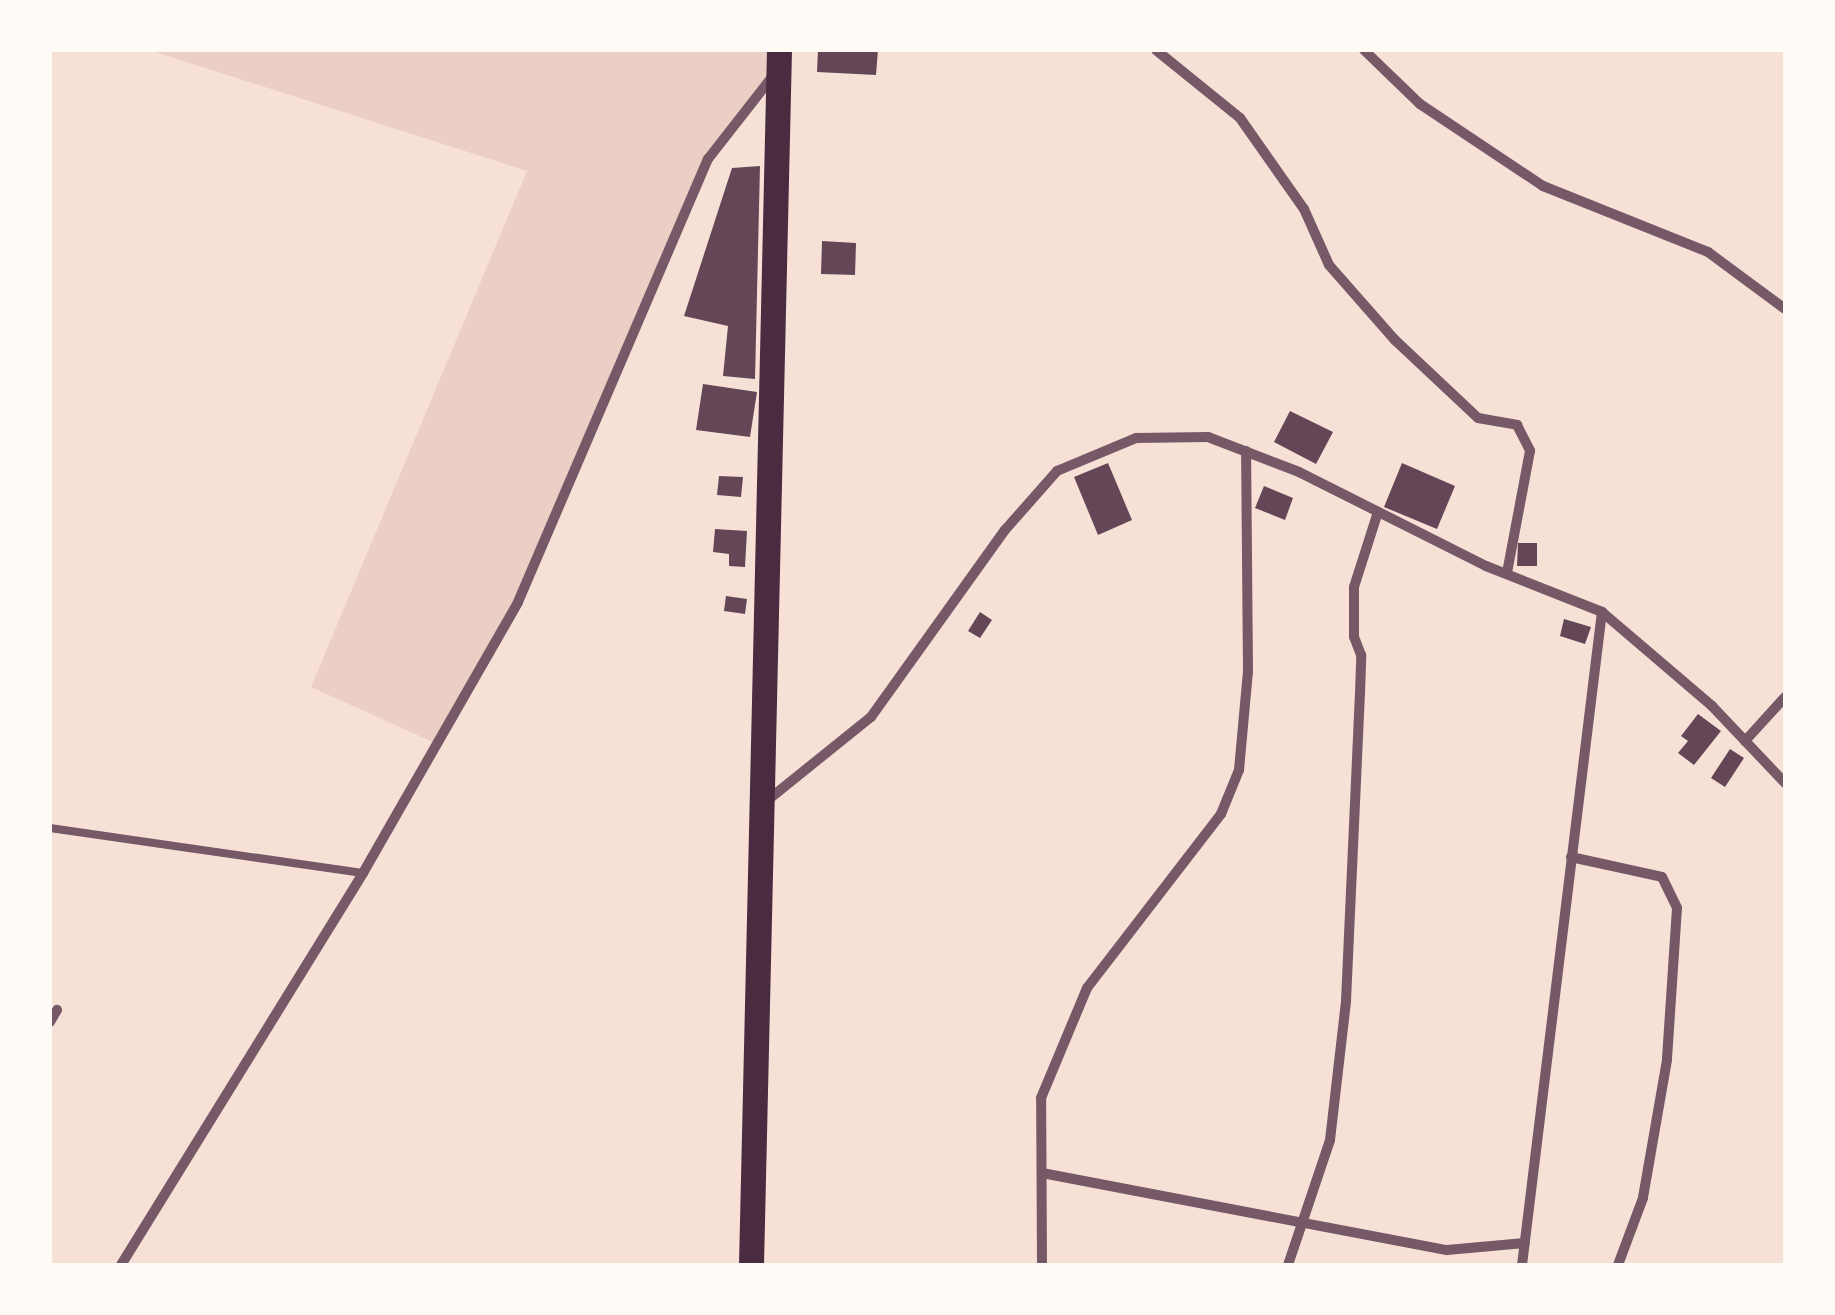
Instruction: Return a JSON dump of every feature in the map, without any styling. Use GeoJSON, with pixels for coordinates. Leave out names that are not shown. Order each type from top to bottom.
{"type":"FeatureCollection","features":[{"type":"Feature","properties":{"kind":"main road"},"geometry":{"type":"LineString","coordinates":[[751,1265],[779,59]]}},
{"type":"Feature","properties":{"kind":"street"},"geometry":{"type":"LineString","coordinates":[[1156,50],[1240,118],[1304,210],[1329,264],[1395,340],[1478,418],[1516,424],[1530,451],[1507,573]]}},
{"type":"Feature","properties":{"kind":"street"},"geometry":{"type":"LineString","coordinates":[[1364,50],[1420,104],[1543,186],[1708,252],[1785,309]]}},
{"type":"Feature","properties":{"kind":"street"},"geometry":{"type":"LineString","coordinates":[[121,1265],[363,873],[518,602],[708,159],[779,59]]}},
{"type":"Feature","properties":{"kind":"street"},"geometry":{"type":"LineString","coordinates":[[763,804],[872,716],[1005,530],[1057,471],[1136,438],[1208,437],[1300,472],[1507,573],[1602,612],[1712,706],[1785,783]]}},
{"type":"Feature","properties":{"kind":"street"},"geometry":{"type":"LineString","coordinates":[[1042,1265],[1041,1098],[1087,988],[1220,814],[1239,770],[1248,672],[1246,452]]}},
{"type":"Feature","properties":{"kind":"street"},"geometry":{"type":"LineString","coordinates":[[1288,1265],[1330,1140],[1346,1001],[1360,693],[1361,655],[1354,637],[1354,587],[1378,512]]}},
{"type":"Feature","properties":{"kind":"street"},"geometry":{"type":"LineString","coordinates":[[1522,1265],[1602,612]]}},
{"type":"Feature","properties":{"kind":"street"},"geometry":{"type":"LineString","coordinates":[[1746,741],[1785,696]]}},
{"type":"Feature","properties":{"kind":"street"},"geometry":{"type":"LineString","coordinates":[[1571,858],[1662,877],[1677,908],[1667,1060],[1643,1198],[1618,1265]]}},
{"type":"Feature","properties":{"kind":"street"},"geometry":{"type":"LineString","coordinates":[[50,1022],[57,1010]]}},
{"type":"Feature","properties":{"kind":"street"},"geometry":{"type":"LineString","coordinates":[[1042,1174],[1447,1250],[1525,1243]]}},
{"type":"Feature","properties":{"kind":"lane"},"geometry":{"type":"LineString","coordinates":[[50,828],[363,873]]}},
{"type":"Feature","properties":{"kind":"shaded area"},"geometry":{"type":"Polygon","coordinates":[[[149,50],[779,50],[778,68],[708,159],[518,602],[437,744],[311,687],[527,171],[149,50]]]}},
{"type":"Feature","properties":{"kind":"building"},"geometry":{"type":"Polygon","coordinates":[[[818,50],[878,50],[876,75],[817,72],[818,50]]]}},
{"type":"Feature","properties":{"kind":"building"},"geometry":{"type":"Polygon","coordinates":[[[760,166],[755,379],[723,376],[728,326],[684,316],[732,168],[760,166]]]}},
{"type":"Feature","properties":{"kind":"building"},"geometry":{"type":"Polygon","coordinates":[[[822,241],[856,243],[855,275],[821,274],[822,241]]]}},
{"type":"Feature","properties":{"kind":"building"},"geometry":{"type":"Polygon","coordinates":[[[703,384],[757,392],[750,437],[696,430],[703,384]]]}},
{"type":"Feature","properties":{"kind":"building"},"geometry":{"type":"Polygon","coordinates":[[[1290,411],[1333,432],[1316,464],[1274,442],[1290,411]]]}},
{"type":"Feature","properties":{"kind":"building"},"geometry":{"type":"Polygon","coordinates":[[[1108,463],[1132,520],[1098,535],[1074,477],[1108,463]]]}},
{"type":"Feature","properties":{"kind":"building"},"geometry":{"type":"Polygon","coordinates":[[[1402,463],[1455,486],[1437,529],[1384,507],[1402,463]]]}},
{"type":"Feature","properties":{"kind":"building"},"geometry":{"type":"Polygon","coordinates":[[[719,476],[743,477],[741,497],[717,495],[719,476]]]}},
{"type":"Feature","properties":{"kind":"building"},"geometry":{"type":"Polygon","coordinates":[[[1264,486],[1293,498],[1285,520],[1255,508],[1264,486]]]}},
{"type":"Feature","properties":{"kind":"building"},"geometry":{"type":"Polygon","coordinates":[[[715,529],[747,531],[745,567],[729,566],[729,554],[713,552],[715,529]]]}},
{"type":"Feature","properties":{"kind":"building"},"geometry":{"type":"Polygon","coordinates":[[[1518,543],[1537,543],[1537,566],[1517,566],[1518,543]]]}},
{"type":"Feature","properties":{"kind":"building"},"geometry":{"type":"Polygon","coordinates":[[[726,596],[747,599],[745,614],[724,611],[726,596]]]}},
{"type":"Feature","properties":{"kind":"building"},"geometry":{"type":"Polygon","coordinates":[[[980,612],[992,620],[980,638],[968,631],[980,612]]]}},
{"type":"Feature","properties":{"kind":"building"},"geometry":{"type":"Polygon","coordinates":[[[1564,619],[1591,627],[1585,644],[1560,636],[1564,619]]]}},
{"type":"Feature","properties":{"kind":"building"},"geometry":{"type":"Polygon","coordinates":[[[1698,714],[1721,731],[1694,765],[1678,753],[1688,741],[1681,736],[1698,714]]]}},
{"type":"Feature","properties":{"kind":"building"},"geometry":{"type":"Polygon","coordinates":[[[1730,749],[1744,758],[1725,787],[1711,778],[1730,749]]]}}]}
